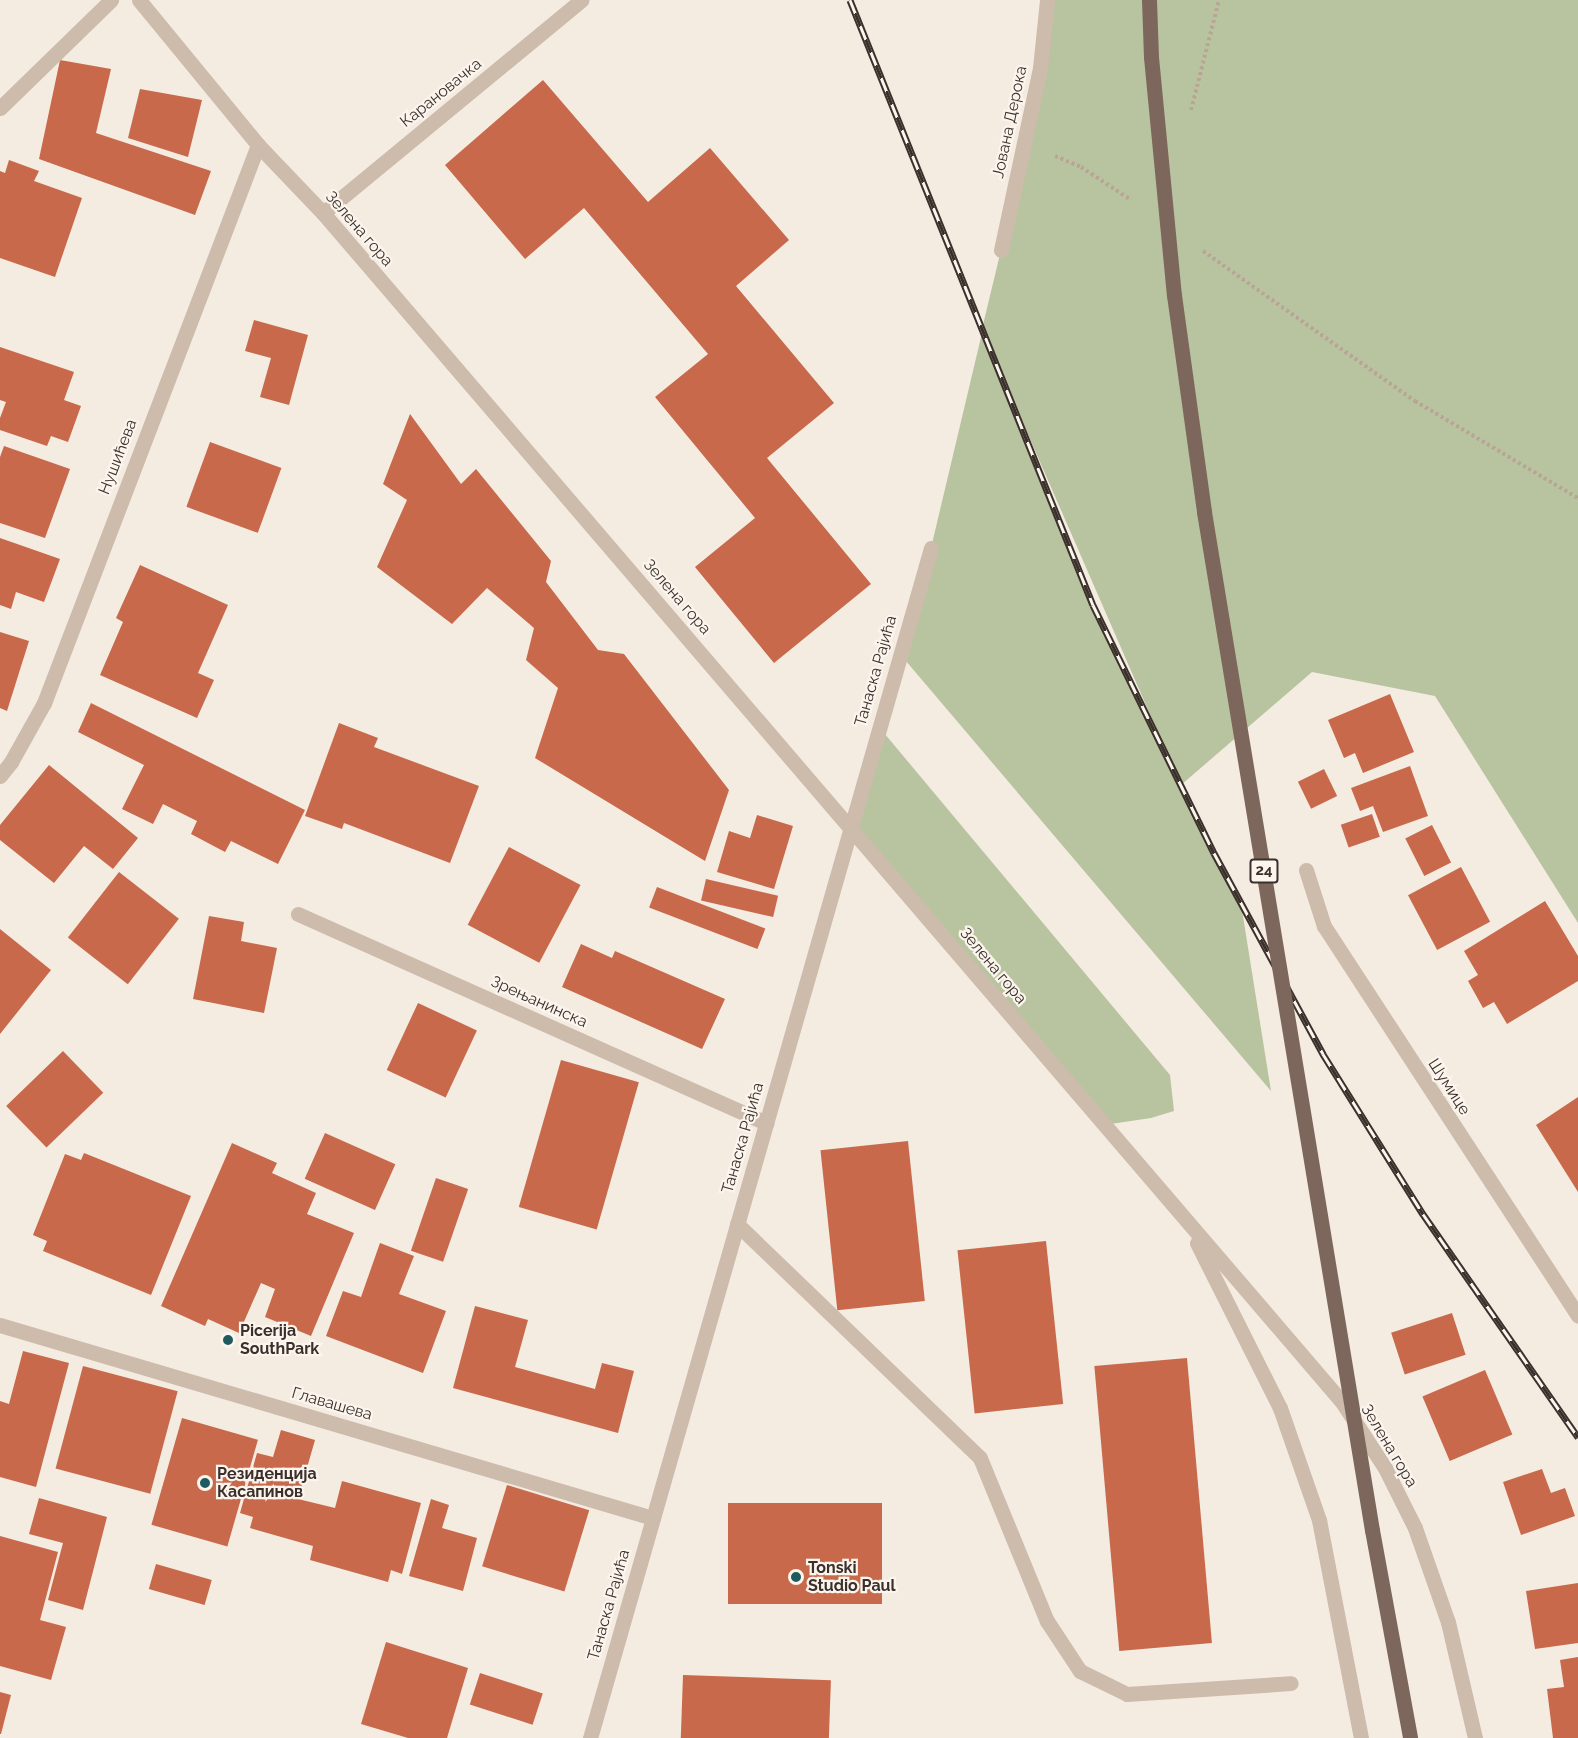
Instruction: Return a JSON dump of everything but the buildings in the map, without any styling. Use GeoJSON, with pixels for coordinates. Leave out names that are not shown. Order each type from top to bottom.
{"type":"FeatureCollection","features":[{"type":"Feature","properties":{"kind":"main road","name":"24"},"geometry":{"type":"LineString","coordinates":[[1149,0],[1151,57],[1174,295],[1204,512],[1372,1530],[1410,1738]]}},
{"type":"Feature","properties":{"kind":"street"},"geometry":{"type":"LineString","coordinates":[[0,108],[111,0]]}},
{"type":"Feature","properties":{"kind":"street","name":"Зелена гора"},"geometry":{"type":"LineString","coordinates":[[139,0],[258,145],[322,213],[851,826],[1184,1220],[1342,1402],[1385,1468],[1415,1528],[1448,1622],[1475,1738]]}},
{"type":"Feature","properties":{"kind":"street","name":"Карановачка"},"geometry":{"type":"LineString","coordinates":[[322,213],[581,0]]}},
{"type":"Feature","properties":{"kind":"street","name":"Јована Дерока"},"geometry":{"type":"LineString","coordinates":[[1001,250],[1040,68],[1047,0]]}},
{"type":"Feature","properties":{"kind":"street","name":"Нушићева"},"geometry":{"type":"LineString","coordinates":[[0,776],[11,762],[44,704],[258,145]]}},
{"type":"Feature","properties":{"kind":"street","name":"Танаска Рајића"},"geometry":{"type":"LineString","coordinates":[[590,1738],[931,548]]}},
{"type":"Feature","properties":{"kind":"street","name":"Шумице"},"geometry":{"type":"LineString","coordinates":[[1306,870],[1324,926],[1578,1316]]}},
{"type":"Feature","properties":{"kind":"street","name":"Зрењанинска"},"geometry":{"type":"LineString","coordinates":[[298,914],[766,1123]]}},
{"type":"Feature","properties":{"kind":"street","name":"Зелена гора"},"geometry":{"type":"LineString","coordinates":[[1184,1220],[1280,1408],[1319,1520],[1361,1738]]}},
{"type":"Feature","properties":{"kind":"street"},"geometry":{"type":"LineString","coordinates":[[737,1224],[980,1458],[1047,1621],[1080,1671],[1127,1694],[1292,1683]]}},
{"type":"Feature","properties":{"kind":"street","name":"Главашева"},"geometry":{"type":"LineString","coordinates":[[0,1325],[653,1518]]}},
{"type":"Feature","properties":{"kind":"path"},"geometry":{"type":"LineString","coordinates":[[1023,147],[1043,151],[1081,167],[1132,201]]}},
{"type":"Feature","properties":{"kind":"path"},"geometry":{"type":"LineString","coordinates":[[1198,248],[1415,401],[1578,498]]}},
{"type":"Feature","properties":{"kind":"green space"},"geometry":{"type":"Polygon","coordinates":[[[1047,0],[1578,0],[1578,923],[1435,696],[1312,672],[1181,785],[1241,904],[1271,1091],[900,654],[931,548],[982,333],[1093,605],[1173,767],[982,329],[1001,250],[1047,0]]]}},
{"type":"Feature","properties":{"kind":"green space"},"geometry":{"type":"Polygon","coordinates":[[[879,727],[1170,1075],[1174,1111],[1151,1118],[1104,1125],[851,827],[879,727]]]}},
{"type":"Feature","properties":{"kind":"railway"},"geometry":{"type":"LineString","coordinates":[[850,0],[1093,605],[1214,853],[1323,1054],[1423,1214],[1578,1437]]}},
{"type":"Feature","properties":{"kind":"place","name":"Picerija SouthPark"},"geometry":{"type":"Point","coordinates":[228,1340]}},
{"type":"Feature","properties":{"kind":"place","name":"Резиденција Касапинов"},"geometry":{"type":"Point","coordinates":[205,1483]}},
{"type":"Feature","properties":{"kind":"place","name":"Tonski Studio Paul"},"geometry":{"type":"Point","coordinates":[796,1577]}}]}
